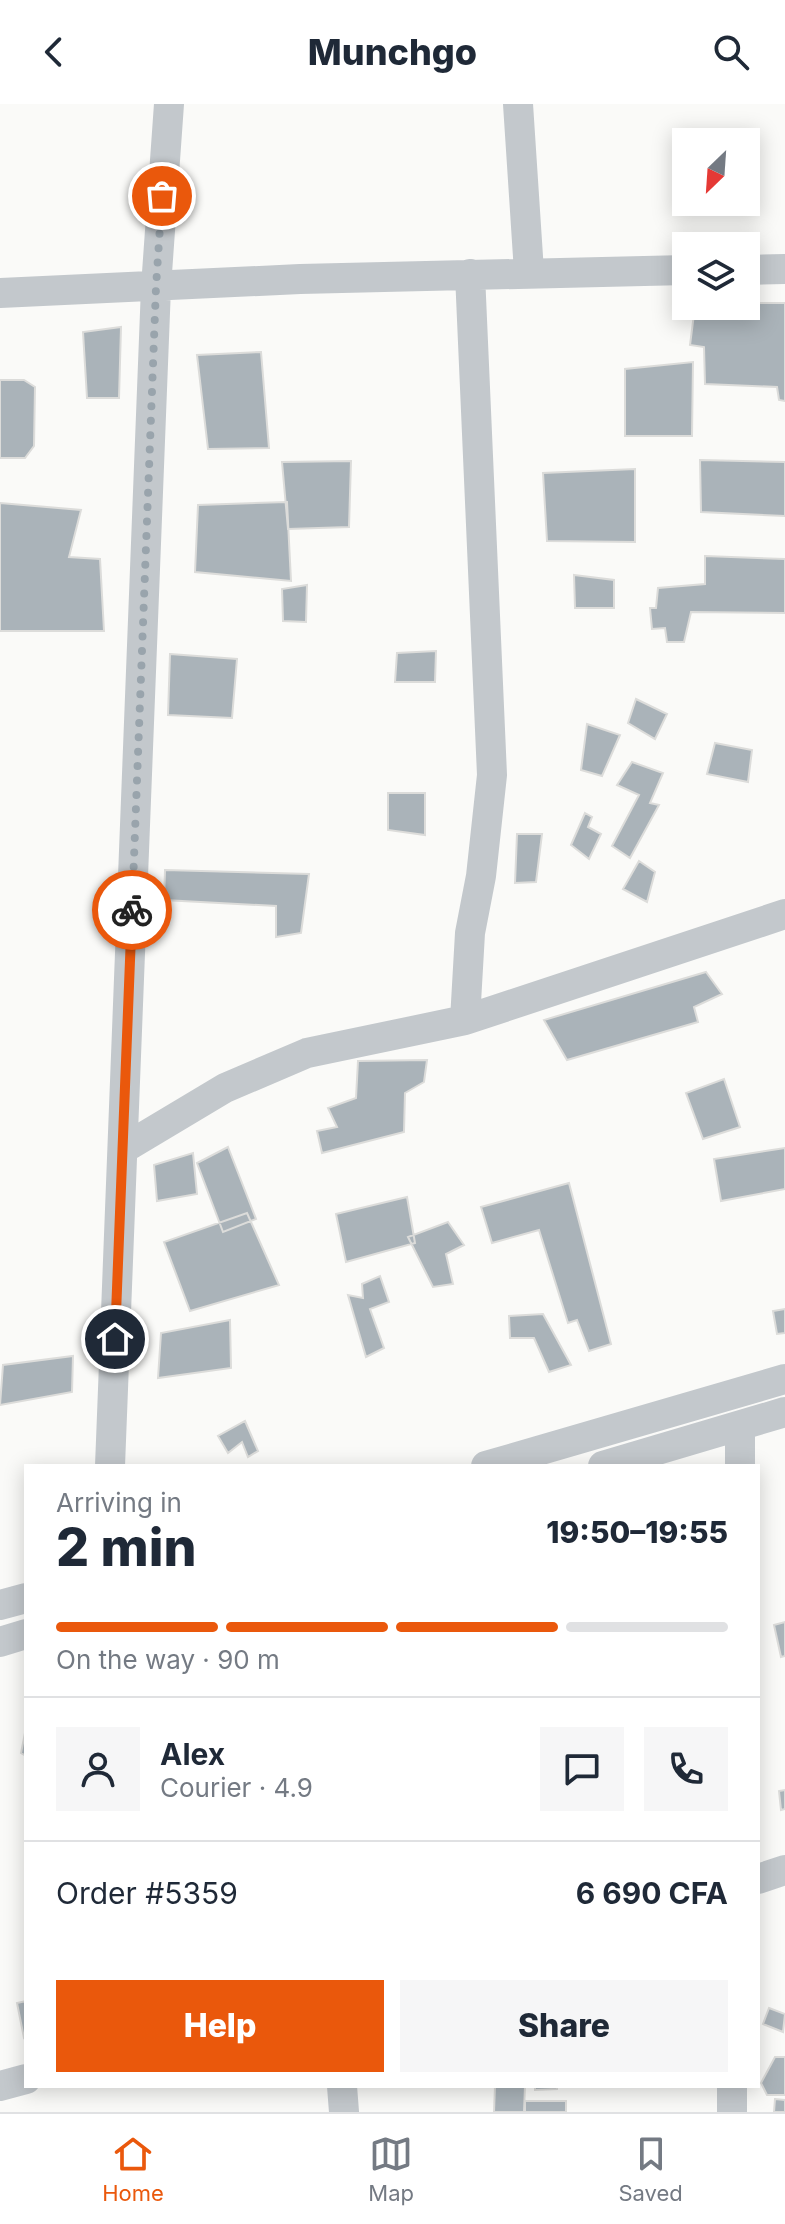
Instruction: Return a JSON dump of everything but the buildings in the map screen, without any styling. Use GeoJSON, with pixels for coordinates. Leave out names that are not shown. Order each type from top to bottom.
{"type":"FeatureCollection","features":[{"type":"Feature","properties":{"kind":"street"},"geometry":{"type":"LineString","coordinates":[[110,1464],[156,287],[169,104]]}},
{"type":"Feature","properties":{"kind":"street"},"geometry":{"type":"LineString","coordinates":[[518,104],[529,272]]}},
{"type":"Feature","properties":{"kind":"street"},"geometry":{"type":"LineString","coordinates":[[760,270],[785,269]]}},
{"type":"Feature","properties":{"kind":"street"},"geometry":{"type":"LineString","coordinates":[[0,293],[470,274],[672,270]]}},
{"type":"Feature","properties":{"kind":"street"},"geometry":{"type":"LineString","coordinates":[[465,1020],[470,933],[481,876],[492,775],[470,274]]}},
{"type":"Feature","properties":{"kind":"street"},"geometry":{"type":"LineString","coordinates":[[123,1149],[225,1088],[307,1053],[465,1020],[785,914]]}},
{"type":"Feature","properties":{"kind":"street"},"geometry":{"type":"LineString","coordinates":[[493,1464],[785,1379]]}},
{"type":"Feature","properties":{"kind":"street"},"geometry":{"type":"LineString","coordinates":[[610,1464],[785,1412]]}},
{"type":"Feature","properties":{"kind":"street"},"geometry":{"type":"LineString","coordinates":[[740,1426],[740,1464]]}},
{"type":"Feature","properties":{"kind":"street"},"geometry":{"type":"LineString","coordinates":[[0,1605],[24,1599]]}},
{"type":"Feature","properties":{"kind":"street"},"geometry":{"type":"LineString","coordinates":[[0,1642],[24,1635]]}},
{"type":"Feature","properties":{"kind":"street"},"geometry":{"type":"LineString","coordinates":[[760,1878],[785,1870]]}},
{"type":"Feature","properties":{"kind":"street"},"geometry":{"type":"LineString","coordinates":[[0,2086],[24,2080]]}},
{"type":"Feature","properties":{"kind":"street"},"geometry":{"type":"LineString","coordinates":[[342,2088],[344,2112]]}},
{"type":"Feature","properties":{"kind":"street"},"geometry":{"type":"LineString","coordinates":[[732,2088],[732,2112]]}},
{"type":"Feature","properties":{"kind":"way so far"},"geometry":{"type":"LineString","coordinates":[[132,910],[162,196]]}},
{"type":"Feature","properties":{"kind":"route"},"geometry":{"type":"LineString","coordinates":[[115,1339],[132,910]]}}]}
